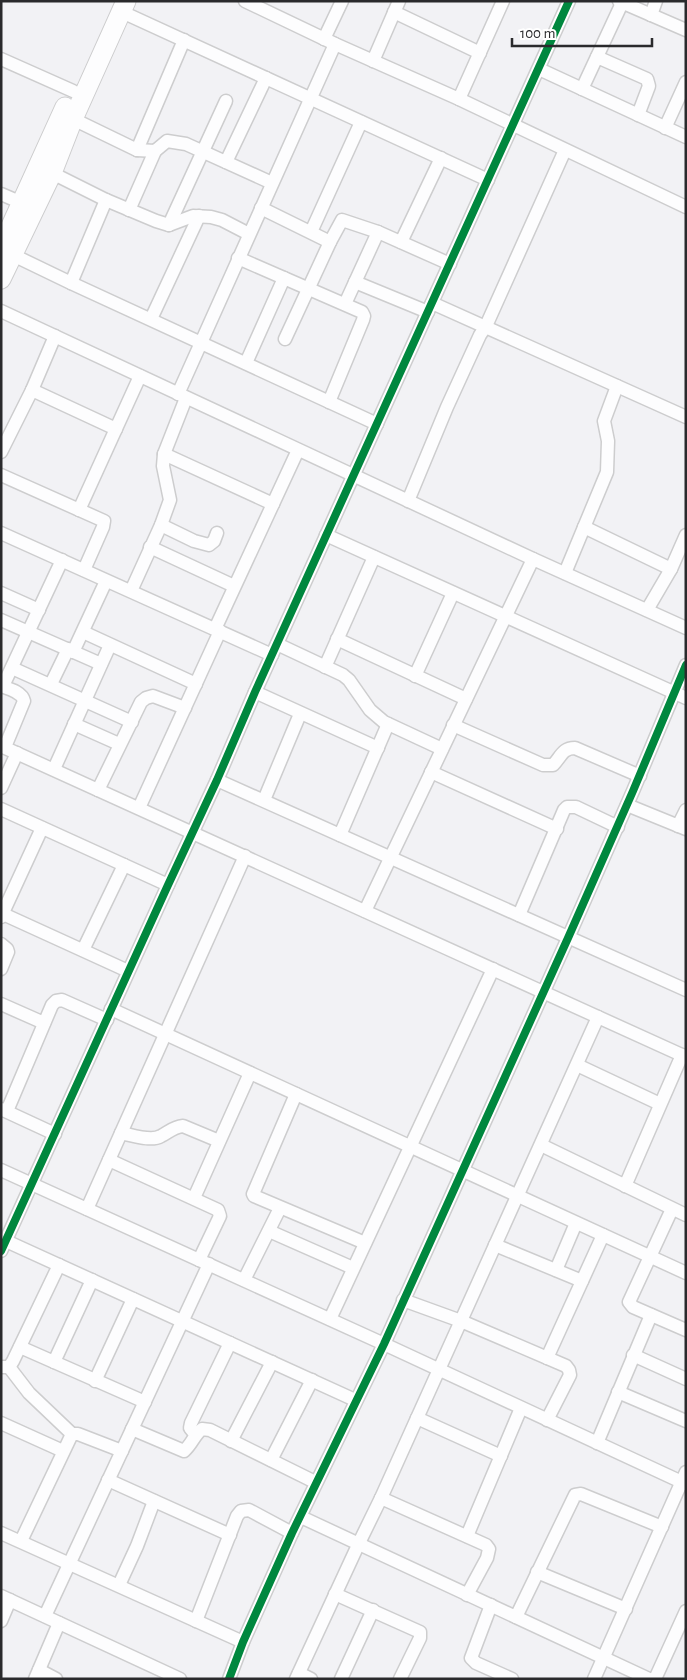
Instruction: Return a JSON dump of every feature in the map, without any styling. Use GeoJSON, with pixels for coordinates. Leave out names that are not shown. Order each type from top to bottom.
{"type":"FeatureCollection","features":[{"type":"Feature","properties":{"kind":"highway"},"geometry":{"type":"LineString","coordinates":[[1,279],[7,251],[22,203],[43,181],[72,91],[120,5]]}},
{"type":"Feature","properties":{"kind":"highway"},"geometry":{"type":"LineString","coordinates":[[7,251],[73,119],[120,5]]}},
{"type":"Feature","properties":{"kind":"street"},"geometry":{"type":"LineString","coordinates":[[245,1],[459,99],[685,206]]}},
{"type":"Feature","properties":{"kind":"street"},"geometry":{"type":"LineString","coordinates":[[131,591],[161,526],[170,500],[163,466],[164,454],[201,342],[310,98],[342,1]]}},
{"type":"Feature","properties":{"kind":"street"},"geometry":{"type":"LineString","coordinates":[[459,99],[503,1]]}},
{"type":"Feature","properties":{"kind":"street"},"geometry":{"type":"LineString","coordinates":[[355,1400],[58,1265],[4,1246],[569,1]]}},
{"type":"Feature","properties":{"kind":"street"},"geometry":{"type":"LineString","coordinates":[[651,15],[656,1]]}},
{"type":"Feature","properties":{"kind":"street"},"geometry":{"type":"LineString","coordinates":[[582,89],[620,2],[686,30]]}},
{"type":"Feature","properties":{"kind":"street"},"geometry":{"type":"LineString","coordinates":[[120,5],[184,40],[488,180]]}},
{"type":"Feature","properties":{"kind":"street"},"geometry":{"type":"LineString","coordinates":[[374,61],[397,7],[480,53]]}},
{"type":"Feature","properties":{"kind":"street"},"geometry":{"type":"LineString","coordinates":[[137,150],[184,40]]}},
{"type":"Feature","properties":{"kind":"street"},"geometry":{"type":"LineString","coordinates":[[597,57],[647,79],[649,86],[638,115]]}},
{"type":"Feature","properties":{"kind":"street"},"geometry":{"type":"LineString","coordinates":[[1,60],[72,91]]}},
{"type":"Feature","properties":{"kind":"street"},"geometry":{"type":"LineString","coordinates":[[539,69],[686,138]]}},
{"type":"Feature","properties":{"kind":"street"},"geometry":{"type":"LineString","coordinates":[[226,162],[266,78]]}},
{"type":"Feature","properties":{"kind":"street"},"geometry":{"type":"LineString","coordinates":[[665,128],[686,82]]}},
{"type":"Feature","properties":{"kind":"street"},"geometry":{"type":"LineString","coordinates":[[170,226],[226,102]]}},
{"type":"Feature","properties":{"kind":"street"},"geometry":{"type":"LineString","coordinates":[[73,119],[137,150],[154,151]]}},
{"type":"Feature","properties":{"kind":"street"},"geometry":{"type":"LineString","coordinates":[[311,232],[361,122]]}},
{"type":"Feature","properties":{"kind":"street"},"geometry":{"type":"LineString","coordinates":[[129,210],[154,151],[167,141],[186,144],[272,183]]}},
{"type":"Feature","properties":{"kind":"street"},"geometry":{"type":"LineString","coordinates":[[408,501],[447,407],[480,335],[486,326],[565,150]]}},
{"type":"Feature","properties":{"kind":"street"},"geometry":{"type":"LineString","coordinates":[[401,242],[442,158]]}},
{"type":"Feature","properties":{"kind":"street"},"geometry":{"type":"LineString","coordinates":[[43,181],[106,200],[170,226],[183,219],[210,216],[249,234]]}},
{"type":"Feature","properties":{"kind":"street"},"geometry":{"type":"LineString","coordinates":[[1,194],[22,203]]}},
{"type":"Feature","properties":{"kind":"street"},"geometry":{"type":"LineString","coordinates":[[71,283],[106,200]]}},
{"type":"Feature","properties":{"kind":"street"},"geometry":{"type":"LineString","coordinates":[[261,208],[330,242]]}},
{"type":"Feature","properties":{"kind":"street"},"geometry":{"type":"LineString","coordinates":[[322,208],[342,220],[378,232],[450,264]]}},
{"type":"Feature","properties":{"kind":"street"},"geometry":{"type":"LineString","coordinates":[[151,319],[199,216]]}},
{"type":"Feature","properties":{"kind":"street"},"geometry":{"type":"LineString","coordinates":[[285,340],[308,288],[342,220]]}},
{"type":"Feature","properties":{"kind":"street"},"geometry":{"type":"LineString","coordinates":[[345,304],[378,232]]}},
{"type":"Feature","properties":{"kind":"street"},"geometry":{"type":"LineString","coordinates":[[7,251],[71,283],[377,424]]}},
{"type":"Feature","properties":{"kind":"street"},"geometry":{"type":"LineString","coordinates":[[238,258],[362,312],[364,316],[329,402]]}},
{"type":"Feature","properties":{"kind":"street"},"geometry":{"type":"LineString","coordinates":[[246,363],[284,278]]}},
{"type":"Feature","properties":{"kind":"street"},"geometry":{"type":"LineString","coordinates":[[355,282],[486,326],[686,417]]}},
{"type":"Feature","properties":{"kind":"street"},"geometry":{"type":"LineString","coordinates":[[1,311],[533,559],[686,628]]}},
{"type":"Feature","properties":{"kind":"street"},"geometry":{"type":"LineString","coordinates":[[1,452],[32,390],[54,336]]}},
{"type":"Feature","properties":{"kind":"street"},"geometry":{"type":"LineString","coordinates":[[79,510],[140,376]]}},
{"type":"Feature","properties":{"kind":"street"},"geometry":{"type":"LineString","coordinates":[[565,573],[607,472],[608,441],[604,421],[617,386]]}},
{"type":"Feature","properties":{"kind":"street"},"geometry":{"type":"LineString","coordinates":[[32,390],[116,429]]}},
{"type":"Feature","properties":{"kind":"street"},"geometry":{"type":"LineString","coordinates":[[139,808],[196,684],[234,586],[298,450]]}},
{"type":"Feature","properties":{"kind":"street"},"geometry":{"type":"LineString","coordinates":[[164,454],[273,504]]}},
{"type":"Feature","properties":{"kind":"street"},"geometry":{"type":"LineString","coordinates":[[1,475],[104,521],[84,570]]}},
{"type":"Feature","properties":{"kind":"street"},"geometry":{"type":"LineString","coordinates":[[161,526],[209,545],[214,541],[217,534]]}},
{"type":"Feature","properties":{"kind":"street"},"geometry":{"type":"LineString","coordinates":[[584,527],[671,569]]}},
{"type":"Feature","properties":{"kind":"street"},"geometry":{"type":"LineString","coordinates":[[1,533],[217,630],[343,675],[349,680],[376,717],[442,749]]}},
{"type":"Feature","properties":{"kind":"street"},"geometry":{"type":"LineString","coordinates":[[326,535],[680,695]]}},
{"type":"Feature","properties":{"kind":"street"},"geometry":{"type":"LineString","coordinates":[[647,610],[671,569],[686,535]]}},
{"type":"Feature","properties":{"kind":"street"},"geometry":{"type":"LineString","coordinates":[[150,547],[234,586]]}},
{"type":"Feature","properties":{"kind":"street"},"geometry":{"type":"LineString","coordinates":[[325,667],[374,557]]}},
{"type":"Feature","properties":{"kind":"street"},"geometry":{"type":"LineString","coordinates":[[365,911],[533,559]]}},
{"type":"Feature","properties":{"kind":"street"},"geometry":{"type":"LineString","coordinates":[[62,560],[2,686],[19,694],[23,697],[24,701],[3,746],[684,1056],[660,1104],[625,1186]]}},
{"type":"Feature","properties":{"kind":"street"},"geometry":{"type":"LineString","coordinates":[[51,684],[82,632],[106,581]]}},
{"type":"Feature","properties":{"kind":"street"},"geometry":{"type":"LineString","coordinates":[[415,676],[454,592]]}},
{"type":"Feature","properties":{"kind":"street"},"geometry":{"type":"LineString","coordinates":[[1,593],[39,610]]}},
{"type":"Feature","properties":{"kind":"street"},"geometry":{"type":"LineString","coordinates":[[1,620],[101,664]]}},
{"type":"Feature","properties":{"kind":"street"},"geometry":{"type":"LineString","coordinates":[[82,632],[196,684]]}},
{"type":"Feature","properties":{"kind":"street"},"geometry":{"type":"LineString","coordinates":[[337,639],[466,699]]}},
{"type":"Feature","properties":{"kind":"street"},"geometry":{"type":"LineString","coordinates":[[54,770],[110,645]]}},
{"type":"Feature","properties":{"kind":"street"},"geometry":{"type":"LineString","coordinates":[[230,1679],[243,1642],[301,1517],[315,1482],[384,1344],[640,776],[680,695],[686,665]]}},
{"type":"Feature","properties":{"kind":"street"},"geometry":{"type":"LineString","coordinates":[[12,668],[132,722]]}},
{"type":"Feature","properties":{"kind":"street"},"geometry":{"type":"LineString","coordinates":[[255,692],[378,748]]}},
{"type":"Feature","properties":{"kind":"street"},"geometry":{"type":"LineString","coordinates":[[98,790],[119,744],[146,698],[153,696],[185,708]]}},
{"type":"Feature","properties":{"kind":"street"},"geometry":{"type":"LineString","coordinates":[[264,800],[300,714]]}},
{"type":"Feature","properties":{"kind":"street"},"geometry":{"type":"LineString","coordinates":[[74,724],[119,744]]}},
{"type":"Feature","properties":{"kind":"street"},"geometry":{"type":"LineString","coordinates":[[340,835],[388,724]]}},
{"type":"Feature","properties":{"kind":"street"},"geometry":{"type":"LineString","coordinates":[[453,725],[543,765],[553,765],[562,752],[568,748],[575,748],[640,776]]}},
{"type":"Feature","properties":{"kind":"street"},"geometry":{"type":"LineString","coordinates":[[1,788],[17,753]]}},
{"type":"Feature","properties":{"kind":"street"},"geometry":{"type":"LineString","coordinates":[[431,772],[557,829]]}},
{"type":"Feature","properties":{"kind":"street"},"geometry":{"type":"LineString","coordinates":[[217,780],[686,990]]}},
{"type":"Feature","properties":{"kind":"street"},"geometry":{"type":"LineString","coordinates":[[627,805],[682,828],[686,810]]}},
{"type":"Feature","properties":{"kind":"street"},"geometry":{"type":"LineString","coordinates":[[519,915],[564,810],[571,806],[576,806],[618,827]]}},
{"type":"Feature","properties":{"kind":"street"},"geometry":{"type":"LineString","coordinates":[[1,809],[168,885]]}},
{"type":"Feature","properties":{"kind":"street"},"geometry":{"type":"LineString","coordinates":[[42,828],[2,915],[128,972]]}},
{"type":"Feature","properties":{"kind":"street"},"geometry":{"type":"LineString","coordinates":[[87,1209],[245,856]]}},
{"type":"Feature","properties":{"kind":"street"},"geometry":{"type":"LineString","coordinates":[[83,950],[124,865]]}},
{"type":"Feature","properties":{"kind":"street"},"geometry":{"type":"LineString","coordinates":[[1,944],[8,949],[1,969]]}},
{"type":"Feature","properties":{"kind":"street"},"geometry":{"type":"LineString","coordinates":[[330,1319],[493,969]]}},
{"type":"Feature","properties":{"kind":"street"},"geometry":{"type":"LineString","coordinates":[[55,1134],[4,1110],[52,1005],[56,1001],[62,1000],[166,1034],[686,1273]]}},
{"type":"Feature","properties":{"kind":"street"},"geometry":{"type":"LineString","coordinates":[[1,1004],[44,1022]]}},
{"type":"Feature","properties":{"kind":"street"},"geometry":{"type":"LineString","coordinates":[[311,1679],[298,1676],[358,1543],[381,1498],[598,1017]]}},
{"type":"Feature","properties":{"kind":"street"},"geometry":{"type":"LineString","coordinates":[[577,1065],[660,1104]]}},
{"type":"Feature","properties":{"kind":"street"},"geometry":{"type":"LineString","coordinates":[[194,1198],[250,1073]]}},
{"type":"Feature","properties":{"kind":"street"},"geometry":{"type":"LineString","coordinates":[[296,1094],[253,1191],[254,1196],[365,1243]]}},
{"type":"Feature","properties":{"kind":"street"},"geometry":{"type":"LineString","coordinates":[[121,1133],[150,1138],[160,1137],[176,1126],[183,1126],[219,1141]]}},
{"type":"Feature","properties":{"kind":"street"},"geometry":{"type":"LineString","coordinates":[[541,1145],[686,1215]]}},
{"type":"Feature","properties":{"kind":"street"},"geometry":{"type":"LineString","coordinates":[[45,1616],[182,1321],[220,1212],[194,1198],[109,1160]]}},
{"type":"Feature","properties":{"kind":"street"},"geometry":{"type":"LineString","coordinates":[[1,1170],[330,1319],[597,1443],[684,1480],[594,1679]]}},
{"type":"Feature","properties":{"kind":"street"},"geometry":{"type":"LineString","coordinates":[[244,1280],[280,1208]]}},
{"type":"Feature","properties":{"kind":"street"},"geometry":{"type":"LineString","coordinates":[[672,1209],[628,1302],[630,1305],[686,1330]]}},
{"type":"Feature","properties":{"kind":"street"},"geometry":{"type":"LineString","coordinates":[[556,1270],[576,1223]]}},
{"type":"Feature","properties":{"kind":"street"},"geometry":{"type":"LineString","coordinates":[[268,1231],[353,1268]]}},
{"type":"Feature","properties":{"kind":"street"},"geometry":{"type":"LineString","coordinates":[[547,1358],[602,1235]]}},
{"type":"Feature","properties":{"kind":"street"},"geometry":{"type":"LineString","coordinates":[[495,1245],[582,1281]]}},
{"type":"Feature","properties":{"kind":"street"},"geometry":{"type":"LineString","coordinates":[[58,1265],[13,1361],[5,1367],[72,1434],[78,1434],[122,1451]]}},
{"type":"Feature","properties":{"kind":"street"},"geometry":{"type":"LineString","coordinates":[[54,1362],[92,1280]]}},
{"type":"Feature","properties":{"kind":"street"},"geometry":{"type":"LineString","coordinates":[[95,1381],[133,1299]]}},
{"type":"Feature","properties":{"kind":"street"},"geometry":{"type":"LineString","coordinates":[[404,1300],[461,1321],[566,1366],[570,1370],[570,1375],[547,1420]]}},
{"type":"Feature","properties":{"kind":"street"},"geometry":{"type":"LineString","coordinates":[[597,1443],[651,1315]]}},
{"type":"Feature","properties":{"kind":"street"},"geometry":{"type":"LineString","coordinates":[[195,1434],[190,1428],[191,1422],[230,1343]]}},
{"type":"Feature","properties":{"kind":"street"},"geometry":{"type":"LineString","coordinates":[[20,1347],[145,1402]]}},
{"type":"Feature","properties":{"kind":"street"},"geometry":{"type":"LineString","coordinates":[[633,1355],[686,1379]]}},
{"type":"Feature","properties":{"kind":"street"},"geometry":{"type":"LineString","coordinates":[[231,1441],[272,1362]]}},
{"type":"Feature","properties":{"kind":"street"},"geometry":{"type":"LineString","coordinates":[[271,1460],[312,1380]]}},
{"type":"Feature","properties":{"kind":"street"},"geometry":{"type":"LineString","coordinates":[[618,1392],[686,1421]]}},
{"type":"Feature","properties":{"kind":"street"},"geometry":{"type":"LineString","coordinates":[[467,1536],[522,1408]]}},
{"type":"Feature","properties":{"kind":"street"},"geometry":{"type":"LineString","coordinates":[[417,1418],[501,1456]]}},
{"type":"Feature","properties":{"kind":"street"},"geometry":{"type":"LineString","coordinates":[[1,1423],[63,1451]]}},
{"type":"Feature","properties":{"kind":"street"},"geometry":{"type":"LineString","coordinates":[[132,1429],[184,1451],[190,1446],[195,1434],[202,1429],[210,1430],[315,1482]]}},
{"type":"Feature","properties":{"kind":"street"},"geometry":{"type":"LineString","coordinates":[[21,1541],[72,1434]]}},
{"type":"Feature","properties":{"kind":"street"},"geometry":{"type":"LineString","coordinates":[[108,1480],[230,1535]]}},
{"type":"Feature","properties":{"kind":"street"},"geometry":{"type":"LineString","coordinates":[[516,1617],[575,1495],[581,1494],[662,1526]]}},
{"type":"Feature","properties":{"kind":"street"},"geometry":{"type":"LineString","coordinates":[[381,1498],[486,1545],[489,1553],[468,1594]]}},
{"type":"Feature","properties":{"kind":"street"},"geometry":{"type":"LineString","coordinates":[[118,1585],[154,1501]]}},
{"type":"Feature","properties":{"kind":"street"},"geometry":{"type":"LineString","coordinates":[[196,1620],[237,1516],[241,1511],[248,1510],[292,1533]]}},
{"type":"Feature","properties":{"kind":"street"},"geometry":{"type":"LineString","coordinates":[[301,1517],[649,1679]]}},
{"type":"Feature","properties":{"kind":"street"},"geometry":{"type":"LineString","coordinates":[[1,1533],[243,1642]]}},
{"type":"Feature","properties":{"kind":"street"},"geometry":{"type":"LineString","coordinates":[[537,1572],[626,1609]]}},
{"type":"Feature","properties":{"kind":"street"},"geometry":{"type":"LineString","coordinates":[[335,1594],[420,1632],[420,1638],[400,1679]]}},
{"type":"Feature","properties":{"kind":"street"},"geometry":{"type":"LineString","coordinates":[[1,1621],[6,1598],[172,1677]]}},
{"type":"Feature","properties":{"kind":"street"},"geometry":{"type":"LineString","coordinates":[[491,1605],[471,1658],[491,1674],[512,1679]]}},
{"type":"Feature","properties":{"kind":"street"},"geometry":{"type":"LineString","coordinates":[[341,1679],[372,1610]]}},
{"type":"Feature","properties":{"kind":"street"},"geometry":{"type":"LineString","coordinates":[[655,1679],[686,1610]]}},
{"type":"Feature","properties":{"kind":"street"},"geometry":{"type":"LineString","coordinates":[[56,1679],[37,1674],[59,1623]]}},
{"type":"Feature","properties":{"kind":"cycle path"},"geometry":{"type":"LineString","coordinates":[[1,1251],[217,780],[255,692],[569,1]]}},
{"type":"Feature","properties":{"kind":"cycle path"},"geometry":{"type":"LineString","coordinates":[[229,1679],[243,1642],[292,1533],[384,1344],[568,938],[686,665]]}}]}
